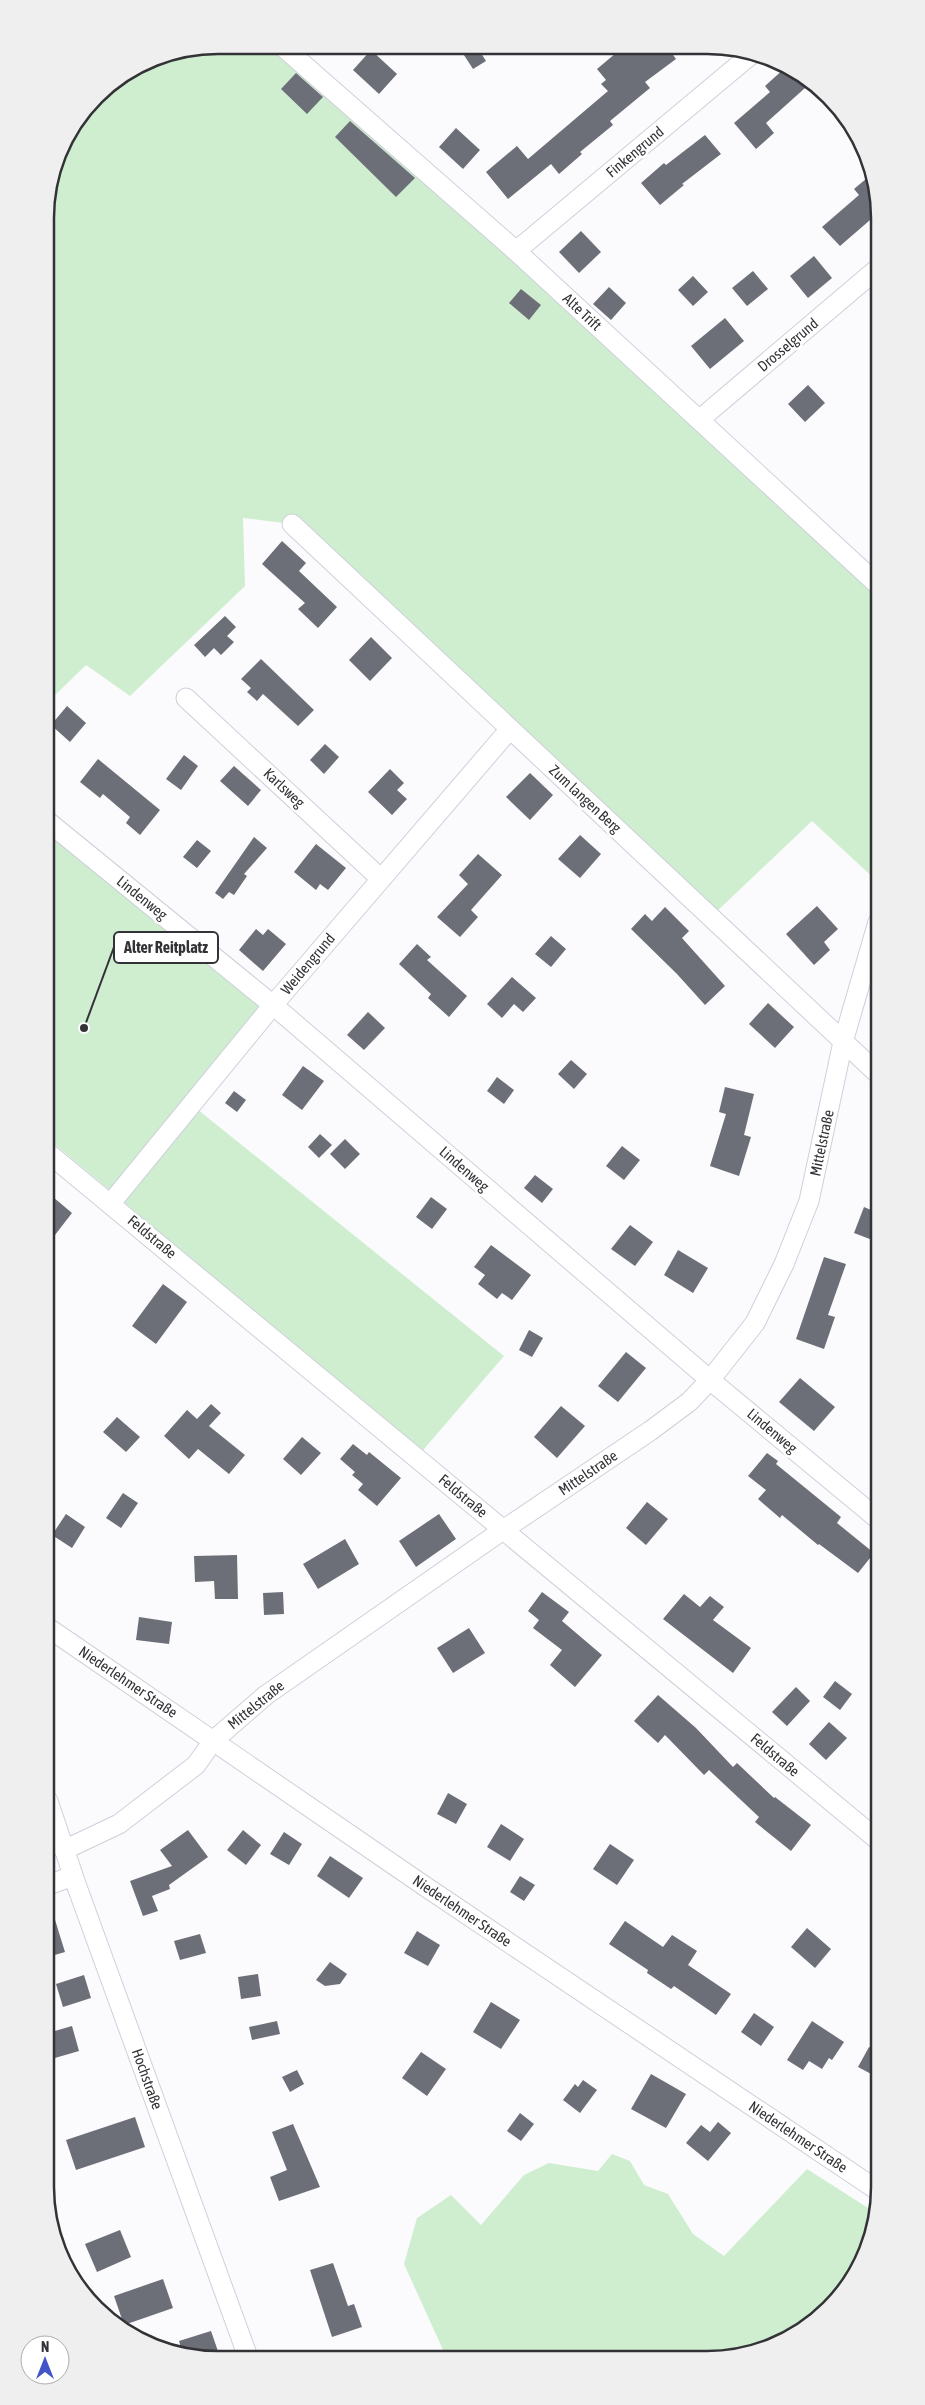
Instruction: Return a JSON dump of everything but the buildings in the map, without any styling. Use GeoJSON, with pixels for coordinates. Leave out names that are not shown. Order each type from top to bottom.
{"type":"FeatureCollection","features":[{"type":"Feature","properties":{"kind":"street","name":"Alte Trift"},"geometry":{"type":"LineString","coordinates":[[291,54],[516,251],[871,578]]}},
{"type":"Feature","properties":{"kind":"street","name":"Finkengrund"},"geometry":{"type":"LineString","coordinates":[[516,251],[746,59]]}},
{"type":"Feature","properties":{"kind":"street","name":"Drosselgrund"},"geometry":{"type":"LineString","coordinates":[[699,420],[871,274]]}},
{"type":"Feature","properties":{"kind":"street","name":"Zum langen Berg"},"geometry":{"type":"LineString","coordinates":[[292,524],[871,1068]]}},
{"type":"Feature","properties":{"kind":"street","name":"Karlsweg"},"geometry":{"type":"LineString","coordinates":[[186,698],[380,878]]}},
{"type":"Feature","properties":{"kind":"street","name":"Weidengrund"},"geometry":{"type":"LineString","coordinates":[[111,1203],[273,1005],[380,878],[510,729]]}},
{"type":"Feature","properties":{"kind":"street","name":"Lindenweg"},"geometry":{"type":"LineString","coordinates":[[54,827],[273,1005],[710,1380],[871,1513]]}},
{"type":"Feature","properties":{"kind":"street","name":"Mittelstraße"},"geometry":{"type":"LineString","coordinates":[[64,1850],[119,1824],[196,1764],[213,1741],[266,1695],[503,1530],[650,1431],[689,1402],[710,1380],[755,1323],[784,1264],[809,1201],[843,1042],[871,946]]}},
{"type":"Feature","properties":{"kind":"street","name":"Feldstraße"},"geometry":{"type":"LineString","coordinates":[[54,1158],[871,1834]]}},
{"type":"Feature","properties":{"kind":"street","name":"Niederlehmer Straße"},"geometry":{"type":"LineString","coordinates":[[54,1631],[426,1887],[871,2186]]}},
{"type":"Feature","properties":{"kind":"street","name":"Hochstraße"},"geometry":{"type":"LineString","coordinates":[[54,1819],[246,2351]]}},
{"type":"Feature","properties":{"kind":"street"},"geometry":{"type":"LineString","coordinates":[[54,1883],[73,1876]]}},
{"type":"Feature","properties":{"kind":"green space"},"geometry":{"type":"Polygon","coordinates":[[[207,54],[291,54],[871,586],[871,876],[812,821],[714,914],[292,524],[243,518],[245,586],[130,696],[86,665],[54,696],[54,207],[59,175],[66,155],[81,126],[109,94],[135,76],[165,62],[185,57],[207,54]]]}},
{"type":"Feature","properties":{"kind":"green space"},"geometry":{"type":"Polygon","coordinates":[[[54,836],[263,1006],[112,1192],[54,1144],[54,836]]]}},
{"type":"Feature","properties":{"kind":"green space"},"geometry":{"type":"Polygon","coordinates":[[[197,1109],[504,1356],[418,1456],[120,1199],[197,1109]]]}},
{"type":"Feature","properties":{"kind":"green space"},"geometry":{"type":"Polygon","coordinates":[[[612,2154],[630,2161],[644,2185],[668,2194],[693,2234],[724,2256],[807,2169],[870,2209],[866,2230],[849,2270],[831,2296],[790,2329],[750,2346],[718,2351],[444,2351],[404,2264],[417,2218],[451,2195],[481,2225],[524,2175],[549,2163],[598,2171],[612,2154]]]}},
{"type":"Feature","properties":{"kind":"place","name":"Alter Reitplatz"},"geometry":{"type":"Point","coordinates":[84,1028]}}]}
